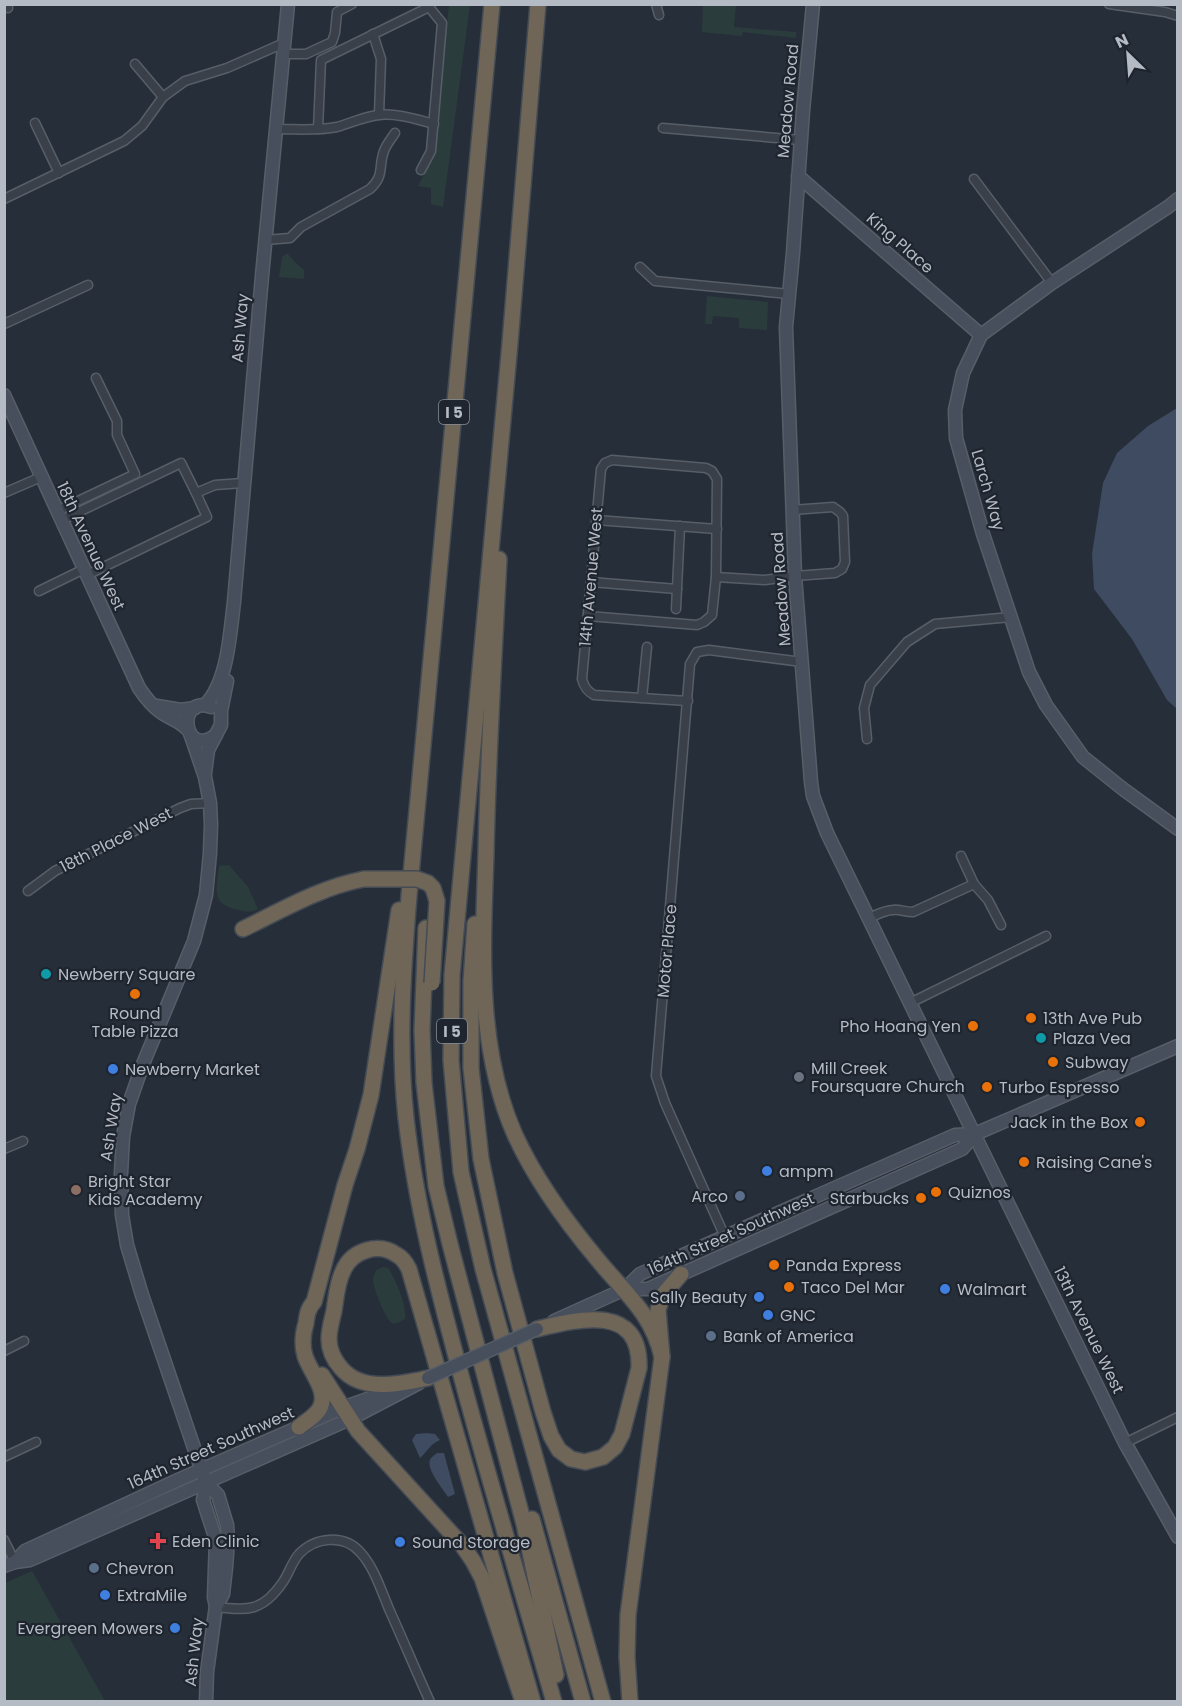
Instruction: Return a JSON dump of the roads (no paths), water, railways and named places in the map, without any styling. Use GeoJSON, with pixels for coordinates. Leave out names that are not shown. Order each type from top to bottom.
{"type":"FeatureCollection","features":[{"type":"Feature","properties":{"kind":"highway","name":"I 5"},"geometry":{"type":"LineString","coordinates":[[492,4],[415,820],[402,1008],[403,1079],[411,1156],[434,1275],[475,1428],[554,1701]]}},
{"type":"Feature","properties":{"kind":"highway","name":"I 5"},"geometry":{"type":"LineString","coordinates":[[538,4],[510,343],[452,975],[452,1060],[461,1173],[483,1269],[603,1701]]}},
{"type":"Feature","properties":{"kind":"highway"},"geometry":{"type":"LineString","coordinates":[[510,343],[487,789],[484,993],[488,1037],[500,1096],[516,1137],[545,1187],[598,1260],[637,1304],[655,1335],[662,1357]]}},
{"type":"Feature","properties":{"kind":"highway"},"geometry":{"type":"LineString","coordinates":[[487,789],[471,981],[471,1068],[481,1159],[505,1273],[551,1436],[559,1450],[571,1459],[585,1462],[603,1457],[615,1448],[622,1434],[639,1368],[635,1342],[620,1325],[596,1319],[583,1319],[537,1329]]}},
{"type":"Feature","properties":{"kind":"highway"},"geometry":{"type":"LineString","coordinates":[[299,1427],[314,1416],[322,1403],[321,1389],[304,1355],[304,1331],[371,1095],[395,931],[415,820]]}},
{"type":"Feature","properties":{"kind":"highway"},"geometry":{"type":"LineString","coordinates":[[243,929],[327,889],[364,879],[423,880],[436,894],[429,1039],[431,1096],[443,1180],[457,1247],[583,1701]]}},
{"type":"Feature","properties":{"kind":"highway"},"geometry":{"type":"LineString","coordinates":[[408,879],[415,882],[425,892],[428,905],[423,977],[423,1062],[436,1186],[524,1524],[561,1701]]}},
{"type":"Feature","properties":{"kind":"highway"},"geometry":{"type":"LineString","coordinates":[[428,1378],[392,1384],[371,1384],[352,1378],[344,1372],[334,1358],[329,1341],[329,1331],[341,1276],[347,1263],[361,1252],[375,1248],[391,1251],[403,1259],[409,1269],[532,1701]]}},
{"type":"Feature","properties":{"kind":"highway"},"geometry":{"type":"LineString","coordinates":[[630,1701],[627,1657],[628,1616],[662,1357],[658,1310],[663,1295],[681,1274]]}},
{"type":"Feature","properties":{"kind":"highway"},"geometry":{"type":"LineString","coordinates":[[314,1302],[318,1312],[314,1341],[318,1367],[358,1431],[462,1545],[473,1561],[482,1578],[523,1701]]}},
{"type":"Feature","properties":{"kind":"street","name":"Ash Way"},"geometry":{"type":"LineString","coordinates":[[200,706],[216,692],[228,654],[288,4]]}},
{"type":"Feature","properties":{"kind":"street"},"geometry":{"type":"LineString","coordinates":[[4,199],[124,141],[141,126],[163,97],[186,81],[284,48],[306,54],[332,42],[337,12],[352,4]]}},
{"type":"Feature","properties":{"kind":"street"},"geometry":{"type":"LineString","coordinates":[[656,4],[659,15]]}},
{"type":"Feature","properties":{"kind":"street","name":"Meadow Road"},"geometry":{"type":"LineString","coordinates":[[813,4],[786,327],[795,576],[810,782],[827,833],[975,1134]]}},
{"type":"Feature","properties":{"kind":"street"},"geometry":{"type":"LineString","coordinates":[[1109,4],[1178,16]]}},
{"type":"Feature","properties":{"kind":"street"},"geometry":{"type":"LineString","coordinates":[[318,129],[321,60],[429,7],[442,23],[431,151],[421,170]]}},
{"type":"Feature","properties":{"kind":"street"},"geometry":{"type":"LineString","coordinates":[[373,34],[381,59],[379,115]]}},
{"type":"Feature","properties":{"kind":"street"},"geometry":{"type":"LineString","coordinates":[[135,64],[163,97]]}},
{"type":"Feature","properties":{"kind":"street"},"geometry":{"type":"LineString","coordinates":[[276,129],[318,129],[379,115],[402,116],[434,123]]}},
{"type":"Feature","properties":{"kind":"street"},"geometry":{"type":"LineString","coordinates":[[34,123],[59,173]]}},
{"type":"Feature","properties":{"kind":"street"},"geometry":{"type":"LineString","coordinates":[[663,128],[800,140]]}},
{"type":"Feature","properties":{"kind":"street"},"geometry":{"type":"LineString","coordinates":[[265,240],[290,238],[301,227],[370,189],[377,182],[384,152],[395,133]]}},
{"type":"Feature","properties":{"kind":"street","name":"King Place"},"geometry":{"type":"LineString","coordinates":[[798,176],[981,334]]}},
{"type":"Feature","properties":{"kind":"street"},"geometry":{"type":"LineString","coordinates":[[974,179],[1052,283]]}},
{"type":"Feature","properties":{"kind":"street"},"geometry":{"type":"LineString","coordinates":[[981,334],[1052,283],[1178,199]]}},
{"type":"Feature","properties":{"kind":"street"},"geometry":{"type":"LineString","coordinates":[[640,267],[655,281],[789,294]]}},
{"type":"Feature","properties":{"kind":"street"},"geometry":{"type":"LineString","coordinates":[[4,324],[88,285]]}},
{"type":"Feature","properties":{"kind":"street","name":"Larch Way"},"geometry":{"type":"LineString","coordinates":[[981,334],[963,374],[956,410],[956,438],[973,501],[1029,672],[1051,712],[1083,757],[1178,829]]}},
{"type":"Feature","properties":{"kind":"street"},"geometry":{"type":"LineString","coordinates":[[59,515],[135,474],[117,435],[117,422],[96,378]]}},
{"type":"Feature","properties":{"kind":"street","name":"18th Avenue West"},"geometry":{"type":"LineString","coordinates":[[4,395],[139,688],[154,706],[182,723],[188,731]]}},
{"type":"Feature","properties":{"kind":"street","name":"14th Avenue West"},"geometry":{"type":"LineString","coordinates":[[642,698],[594,694],[583,685],[601,470],[605,463],[612,460],[706,468],[715,474],[717,479],[717,529]]}},
{"type":"Feature","properties":{"kind":"street"},"geometry":{"type":"LineString","coordinates":[[39,591],[207,517],[181,463],[59,515]]}},
{"type":"Feature","properties":{"kind":"street"},"geometry":{"type":"LineString","coordinates":[[4,493],[41,477]]}},
{"type":"Feature","properties":{"kind":"street"},"geometry":{"type":"LineString","coordinates":[[196,493],[214,485],[243,483]]}},
{"type":"Feature","properties":{"kind":"street"},"geometry":{"type":"LineString","coordinates":[[716,577],[765,580],[835,573],[842,569],[845,562],[843,516],[840,512],[833,507],[792,510]]}},
{"type":"Feature","properties":{"kind":"street"},"geometry":{"type":"LineString","coordinates":[[588,616],[698,625],[712,615],[716,577],[717,529],[596,520]]}},
{"type":"Feature","properties":{"kind":"street"},"geometry":{"type":"LineString","coordinates":[[676,609],[680,526]]}},
{"type":"Feature","properties":{"kind":"street"},"geometry":{"type":"LineString","coordinates":[[591,582],[677,590]]}},
{"type":"Feature","properties":{"kind":"street"},"geometry":{"type":"LineString","coordinates":[[867,739],[864,708],[870,685],[907,642],[936,624],[1011,617]]}},
{"type":"Feature","properties":{"kind":"street"},"geometry":{"type":"LineString","coordinates":[[647,647],[642,698],[688,701]]}},
{"type":"Feature","properties":{"kind":"street","name":"Motor Place"},"geometry":{"type":"LineString","coordinates":[[725,1237],[665,1103],[656,1076],[690,664],[697,652],[709,650],[802,662]]}},
{"type":"Feature","properties":{"kind":"street","name":"Ash Way"},"geometry":{"type":"LineString","coordinates":[[220,719],[229,664],[228,654]]}},
{"type":"Feature","properties":{"kind":"street"},"geometry":{"type":"LineString","coordinates":[[154,706],[181,710],[200,706],[215,709],[221,725],[216,735],[202,741],[188,731],[187,717],[200,706]]}},
{"type":"Feature","properties":{"kind":"street","name":"Ash Way"},"geometry":{"type":"LineString","coordinates":[[188,731],[205,777],[210,803],[210,853],[206,895],[194,941],[143,1064],[129,1104],[123,1137],[121,1173],[122,1215],[127,1245],[202,1469],[206,1483],[203,1500],[215,1532],[214,1597],[216,1607],[207,1672],[206,1701]]}},
{"type":"Feature","properties":{"kind":"street","name":"Ash Way"},"geometry":{"type":"LineString","coordinates":[[205,777],[208,750],[216,735]]}},
{"type":"Feature","properties":{"kind":"street","name":"18th Place West"},"geometry":{"type":"LineString","coordinates":[[28,891],[55,871],[180,808],[190,804],[210,803]]}},
{"type":"Feature","properties":{"kind":"street"},"geometry":{"type":"LineString","coordinates":[[961,856],[975,884],[988,900],[1001,925]]}},
{"type":"Feature","properties":{"kind":"street"},"geometry":{"type":"LineString","coordinates":[[869,918],[896,909],[913,912],[975,884]]}},
{"type":"Feature","properties":{"kind":"street"},"geometry":{"type":"LineString","coordinates":[[910,1003],[1046,936]]}},
{"type":"Feature","properties":{"kind":"street","name":"164th Street Southwest"},"geometry":{"type":"LineString","coordinates":[[10,1564],[30,1560],[206,1483],[346,1413],[625,1289],[640,1274],[956,1135],[975,1134],[1178,1046]]}},
{"type":"Feature","properties":{"kind":"street","name":"164th Street Southwest"},"geometry":{"type":"LineString","coordinates":[[625,1289],[648,1289],[962,1149],[975,1134]]}},
{"type":"Feature","properties":{"kind":"street","name":"13th Avenue West"},"geometry":{"type":"LineString","coordinates":[[975,1134],[1125,1443],[1178,1537]]}},
{"type":"Feature","properties":{"kind":"street"},"geometry":{"type":"LineString","coordinates":[[4,1149],[23,1141]]}},
{"type":"Feature","properties":{"kind":"street"},"geometry":{"type":"LineString","coordinates":[[4,1351],[24,1341]]}},
{"type":"Feature","properties":{"kind":"street","name":"164th Street Southwest"},"geometry":{"type":"LineString","coordinates":[[10,1564],[25,1551],[202,1469],[299,1427],[346,1413]]}},
{"type":"Feature","properties":{"kind":"street"},"geometry":{"type":"LineString","coordinates":[[1125,1443],[1178,1417]]}},
{"type":"Feature","properties":{"kind":"street"},"geometry":{"type":"LineString","coordinates":[[4,1456],[36,1442]]}},
{"type":"Feature","properties":{"kind":"street"},"geometry":{"type":"LineString","coordinates":[[216,1607],[253,1608],[266,1602],[282,1583],[298,1556],[308,1546],[318,1541],[328,1539],[353,1545],[374,1573],[430,1701]]}},
{"type":"Feature","properties":{"kind":"street"},"geometry":{"type":"LineString","coordinates":[[4,1540],[10,1564]]}},
{"type":"Feature","properties":{"kind":"water"},"geometry":{"type":"Polygon","coordinates":[[[1177,408],[1177,709],[1167,700],[1132,639],[1094,589],[1092,554],[1103,483],[1117,453],[1148,426],[1177,408]]]}},
{"type":"Feature","properties":{"kind":"water"},"geometry":{"type":"Polygon","coordinates":[[[416,1434],[435,1434],[440,1440],[420,1458],[412,1440],[416,1434]]]}},
{"type":"Feature","properties":{"kind":"water"},"geometry":{"type":"Polygon","coordinates":[[[437,1453],[444,1453],[455,1494],[448,1497],[429,1464],[437,1453]]]}},
{"type":"Feature","properties":{"kind":"place","name":"Newberry Square"},"geometry":{"type":"Point","coordinates":[46,974]}},
{"type":"Feature","properties":{"kind":"place","name":"Round Table Pizza"},"geometry":{"type":"Point","coordinates":[135,994]}},
{"type":"Feature","properties":{"kind":"place","name":"13th Ave Pub"},"geometry":{"type":"Point","coordinates":[1031,1018]}},
{"type":"Feature","properties":{"kind":"place","name":"Pho Hoang Yen"},"geometry":{"type":"Point","coordinates":[973,1026]}},
{"type":"Feature","properties":{"kind":"place","name":"Plaza Vea"},"geometry":{"type":"Point","coordinates":[1041,1038]}},
{"type":"Feature","properties":{"kind":"place","name":"Subway"},"geometry":{"type":"Point","coordinates":[1053,1062]}},
{"type":"Feature","properties":{"kind":"place","name":"Newberry Market"},"geometry":{"type":"Point","coordinates":[113,1069]}},
{"type":"Feature","properties":{"kind":"place","name":"Mill Creek Foursquare Church"},"geometry":{"type":"Point","coordinates":[799,1077]}},
{"type":"Feature","properties":{"kind":"place","name":"Turbo Espresso"},"geometry":{"type":"Point","coordinates":[987,1087]}},
{"type":"Feature","properties":{"kind":"place","name":"Jack in the Box"},"geometry":{"type":"Point","coordinates":[1140,1122]}},
{"type":"Feature","properties":{"kind":"place","name":"Raising Cane's"},"geometry":{"type":"Point","coordinates":[1024,1162]}},
{"type":"Feature","properties":{"kind":"place","name":"ampm"},"geometry":{"type":"Point","coordinates":[767,1171]}},
{"type":"Feature","properties":{"kind":"place","name":"Bright Star Kids Academy"},"geometry":{"type":"Point","coordinates":[76,1190]}},
{"type":"Feature","properties":{"kind":"place","name":"Quiznos"},"geometry":{"type":"Point","coordinates":[936,1192]}},
{"type":"Feature","properties":{"kind":"place","name":"Arco"},"geometry":{"type":"Point","coordinates":[740,1196]}},
{"type":"Feature","properties":{"kind":"place","name":"Starbucks"},"geometry":{"type":"Point","coordinates":[921,1198]}},
{"type":"Feature","properties":{"kind":"place","name":"Panda Express"},"geometry":{"type":"Point","coordinates":[774,1265]}},
{"type":"Feature","properties":{"kind":"place","name":"Taco Del Mar"},"geometry":{"type":"Point","coordinates":[789,1287]}},
{"type":"Feature","properties":{"kind":"place","name":"Walmart"},"geometry":{"type":"Point","coordinates":[945,1289]}},
{"type":"Feature","properties":{"kind":"place","name":"Sally Beauty"},"geometry":{"type":"Point","coordinates":[759,1297]}},
{"type":"Feature","properties":{"kind":"place","name":"GNC"},"geometry":{"type":"Point","coordinates":[768,1315]}},
{"type":"Feature","properties":{"kind":"place","name":"Bank of America"},"geometry":{"type":"Point","coordinates":[711,1336]}},
{"type":"Feature","properties":{"kind":"place","name":"Eden Clinic"},"geometry":{"type":"Point","coordinates":[158,1541]}},
{"type":"Feature","properties":{"kind":"place","name":"Sound Storage"},"geometry":{"type":"Point","coordinates":[400,1542]}},
{"type":"Feature","properties":{"kind":"place","name":"Chevron"},"geometry":{"type":"Point","coordinates":[94,1568]}},
{"type":"Feature","properties":{"kind":"place","name":"ExtraMile"},"geometry":{"type":"Point","coordinates":[105,1595]}},
{"type":"Feature","properties":{"kind":"place","name":"Evergreen Mowers"},"geometry":{"type":"Point","coordinates":[175,1628]}}]}
